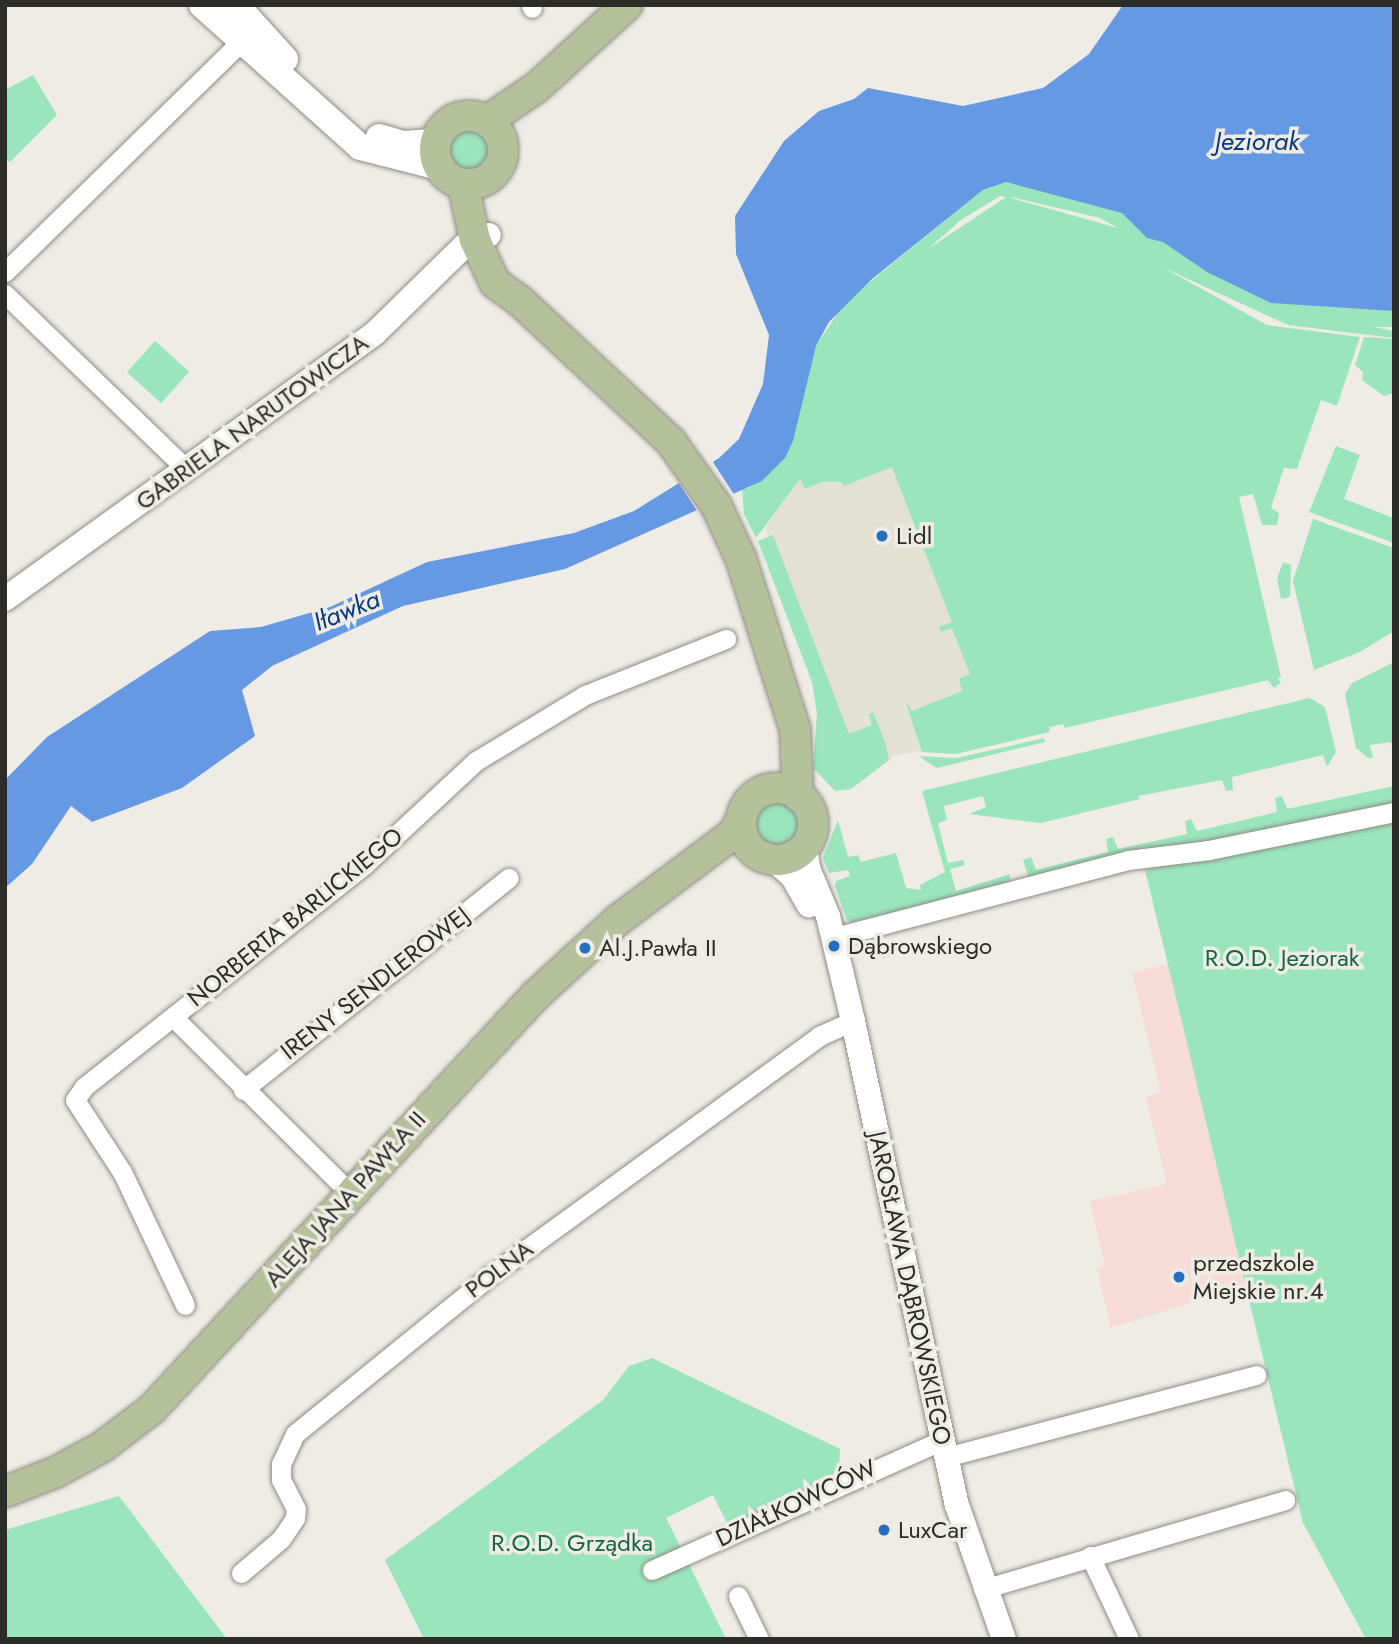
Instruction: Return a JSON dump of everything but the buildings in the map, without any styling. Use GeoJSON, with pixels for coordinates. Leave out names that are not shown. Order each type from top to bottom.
{"type":"FeatureCollection","features":[{"type":"Feature","properties":{"kind":"main road"},"geometry":{"type":"LineString","coordinates":[[202,5],[360,147],[437,155]]}},
{"type":"Feature","properties":{"kind":"main road"},"geometry":{"type":"LineString","coordinates":[[236,5],[267,42],[370,134],[437,155],[473,183],[482,238],[495,283],[520,301],[687,460],[724,521],[752,588],[786,707],[795,729],[798,796],[812,820],[805,846],[791,857],[763,856],[746,842],[741,820],[750,801],[768,790],[779,769],[786,707]]}},
{"type":"Feature","properties":{"kind":"main road"},"geometry":{"type":"LineString","coordinates":[[494,128],[627,5]]}},
{"type":"Feature","properties":{"kind":"main road"},"geometry":{"type":"LineString","coordinates":[[437,155],[450,121],[475,116],[494,128],[501,163],[473,183]]}},
{"type":"Feature","properties":{"kind":"main road"},"geometry":{"type":"LineString","coordinates":[[768,790],[798,796]]}},
{"type":"Feature","properties":{"kind":"main road","name":"ALEJA JANA PAWŁA II"},"geometry":{"type":"LineString","coordinates":[[5,1492],[57,1472],[102,1447],[152,1409],[349,1192],[535,996],[618,920],[670,882],[699,855],[733,834],[741,820]]}},
{"type":"Feature","properties":{"kind":"main road","name":"ALEJA JANA PAWŁA II"},"geometry":{"type":"LineString","coordinates":[[670,882],[763,856]]}},
{"type":"Feature","properties":{"kind":"street"},"geometry":{"type":"LineString","coordinates":[[5,272],[241,42]]}},
{"type":"Feature","properties":{"kind":"street","name":"GABRIELA NARUTOWICZA"},"geometry":{"type":"LineString","coordinates":[[5,599],[187,471],[375,333],[450,258],[482,238]]}},
{"type":"Feature","properties":{"kind":"street"},"geometry":{"type":"LineString","coordinates":[[5,294],[187,471]]}},
{"type":"Feature","properties":{"kind":"street","name":"NORBERTA BARLICKIEGO"},"geometry":{"type":"LineString","coordinates":[[185,1305],[122,1172],[75,1100],[84,1087],[365,864],[476,761],[585,695],[726,639]]}},
{"type":"Feature","properties":{"kind":"street"},"geometry":{"type":"LineString","coordinates":[[831,936],[1128,860],[1209,850],[1394,812]]}},
{"type":"Feature","properties":{"kind":"street","name":"JAROSŁAWA DĄBROWSKIEGO"},"geometry":{"type":"LineString","coordinates":[[805,846],[853,1021],[944,1448],[983,1589],[1004,1639]]}},
{"type":"Feature","properties":{"kind":"street","name":"JAROSŁAWA DĄBROWSKIEGO"},"geometry":{"type":"LineString","coordinates":[[763,856],[792,876],[817,919],[831,936]]}},
{"type":"Feature","properties":{"kind":"street","name":"IRENY SENDLEROWEJ"},"geometry":{"type":"LineString","coordinates":[[243,1090],[509,878]]}},
{"type":"Feature","properties":{"kind":"street"},"geometry":{"type":"LineString","coordinates":[[173,1017],[243,1090],[349,1192]]}},
{"type":"Feature","properties":{"kind":"street","name":"POLNA"},"geometry":{"type":"LineString","coordinates":[[241,1573],[281,1539],[295,1518],[296,1509],[281,1480],[281,1464],[295,1434],[492,1273],[818,1036],[853,1021]]}},
{"type":"Feature","properties":{"kind":"street","name":"DZIAŁKOWCÓW"},"geometry":{"type":"LineString","coordinates":[[652,1570],[944,1448],[1255,1375]]}},
{"type":"Feature","properties":{"kind":"street"},"geometry":{"type":"LineString","coordinates":[[983,1589],[1285,1500]]}},
{"type":"Feature","properties":{"kind":"street"},"geometry":{"type":"LineString","coordinates":[[1090,1556],[1129,1639]]}},
{"type":"Feature","properties":{"kind":"street"},"geometry":{"type":"LineString","coordinates":[[738,1596],[760,1639]]}},
{"type":"Feature","properties":{"kind":"shaded area"},"geometry":{"type":"Polygon","coordinates":[[[896,453],[1007,742],[955,754],[917,751],[894,756],[851,789],[808,643],[765,528],[800,478],[805,489],[896,453]]]}},
{"type":"Feature","properties":{"kind":"shaded area"},"geometry":{"type":"Polygon","coordinates":[[[1168,964],[1245,1285],[1111,1328],[1097,1268],[1105,1266],[1090,1201],[1167,1184],[1146,1097],[1161,1093],[1132,973],[1168,964]]]}},
{"type":"Feature","properties":{"kind":"green space"},"geometry":{"type":"Polygon","coordinates":[[[33,75],[57,115],[10,162],[5,159],[5,90],[33,75]]]}},
{"type":"Feature","properties":{"kind":"green space"},"geometry":{"type":"Polygon","coordinates":[[[469,129],[484,135],[490,150],[484,165],[469,171],[454,165],[448,150],[454,135],[469,129]]]}},
{"type":"Feature","properties":{"kind":"green space"},"geometry":{"type":"Polygon","coordinates":[[[1006,182],[1122,212],[1394,264],[1394,327],[1374,327],[1394,331],[1394,338],[1288,325],[1162,267],[1267,325],[1360,337],[1337,406],[1321,400],[1297,469],[1284,468],[1271,508],[1279,513],[1277,525],[1262,525],[1253,494],[1239,497],[1281,677],[1065,728],[1063,724],[1049,727],[1050,732],[955,754],[922,752],[905,700],[912,711],[962,691],[959,679],[970,674],[952,628],[941,632],[939,627],[952,622],[892,467],[844,486],[842,482],[822,482],[805,489],[800,479],[756,538],[744,514],[742,488],[749,488],[785,458],[816,346],[845,302],[983,190],[1006,182]],[[1000,196],[961,220],[928,249],[1006,197],[1000,196]],[[1011,198],[1118,228],[1100,218],[1011,198]]]}},
{"type":"Feature","properties":{"kind":"green space"},"geometry":{"type":"Polygon","coordinates":[[[1364,337],[1394,339],[1394,393],[1384,396],[1362,380],[1363,372],[1355,365],[1364,337]]]}},
{"type":"Feature","properties":{"kind":"green space"},"geometry":{"type":"Polygon","coordinates":[[[155,341],[189,372],[161,403],[127,372],[155,341]]]}},
{"type":"Feature","properties":{"kind":"green space"},"geometry":{"type":"Polygon","coordinates":[[[1336,446],[1360,455],[1344,499],[1394,518],[1394,543],[1309,512],[1336,446]]]}},
{"type":"Feature","properties":{"kind":"green space"},"geometry":{"type":"Polygon","coordinates":[[[1135,514],[1281,682],[1274,688],[1129,520],[1135,514]]]}},
{"type":"Feature","properties":{"kind":"green space"},"geometry":{"type":"Polygon","coordinates":[[[1313,519],[1394,548],[1394,631],[1360,652],[1314,670],[1293,581],[1313,519]]]}},
{"type":"Feature","properties":{"kind":"green space"},"geometry":{"type":"Polygon","coordinates":[[[773,535],[849,734],[872,725],[869,715],[873,712],[886,745],[889,760],[851,789],[835,791],[813,768],[817,713],[812,682],[758,541],[773,535]]]}},
{"type":"Feature","properties":{"kind":"green space"},"geometry":{"type":"Polygon","coordinates":[[[1283,562],[1291,565],[1290,597],[1281,599],[1277,579],[1283,562]]]}},
{"type":"Feature","properties":{"kind":"green space"},"geometry":{"type":"Polygon","coordinates":[[[1394,662],[1394,753],[1391,742],[1370,745],[1373,758],[1368,758],[1356,748],[1345,694],[1352,683],[1394,662]]]}},
{"type":"Feature","properties":{"kind":"green space"},"geometry":{"type":"Polygon","coordinates":[[[1310,698],[1325,707],[1336,752],[1327,767],[1323,755],[1232,777],[1233,790],[1226,791],[1222,780],[1138,796],[1140,799],[1041,823],[969,814],[986,807],[983,796],[944,806],[947,820],[938,823],[948,863],[963,860],[965,865],[950,869],[956,891],[1010,874],[1010,882],[852,923],[847,920],[835,886],[836,881],[850,876],[848,870],[829,873],[823,858],[838,820],[848,857],[858,855],[861,862],[896,853],[906,888],[921,890],[920,885],[945,872],[922,791],[1310,698]]]}},
{"type":"Feature","properties":{"kind":"green space"},"geometry":{"type":"Polygon","coordinates":[[[1044,738],[1045,742],[937,768],[918,756],[957,758],[1044,738]]]}},
{"type":"Feature","properties":{"kind":"green space"},"geometry":{"type":"Polygon","coordinates":[[[1394,786],[1394,803],[1029,878],[1023,860],[1031,857],[1036,870],[1108,852],[1106,839],[1113,837],[1118,849],[1187,834],[1185,821],[1191,819],[1197,831],[1277,812],[1275,798],[1282,796],[1287,809],[1394,786]]]}},
{"type":"Feature","properties":{"kind":"green space"},"geometry":{"type":"Polygon","coordinates":[[[776,802],[792,809],[799,825],[792,841],[776,848],[760,841],[753,825],[760,809],[776,802]]]}},
{"type":"Feature","properties":{"kind":"green space","name":"R.O.D. Jeziorak"},"geometry":{"type":"Polygon","coordinates":[[[1394,820],[1394,1639],[1366,1639],[1303,1523],[1145,870],[1394,820]]]}},
{"type":"Feature","properties":{"kind":"green space","name":"R.O.D. Grządka"},"geometry":{"type":"Polygon","coordinates":[[[652,1358],[840,1449],[839,1471],[748,1518],[727,1523],[713,1495],[666,1518],[726,1639],[424,1639],[385,1560],[603,1400],[629,1366],[652,1358]]]}},
{"type":"Feature","properties":{"kind":"green space"},"geometry":{"type":"Polygon","coordinates":[[[119,1496],[227,1639],[5,1639],[5,1530],[119,1496]]]}},
{"type":"Feature","properties":{"kind":"water","name":"Jeziorak"},"geometry":{"type":"Polygon","coordinates":[[[1123,5],[1394,5],[1394,311],[1271,303],[1207,272],[1163,242],[1147,238],[1122,213],[1006,182],[983,190],[872,279],[829,322],[816,346],[793,441],[785,458],[762,481],[565,569],[403,606],[272,666],[242,690],[255,736],[182,788],[92,822],[71,806],[32,864],[5,888],[5,780],[47,737],[210,631],[261,627],[330,607],[427,562],[574,533],[634,511],[719,458],[739,439],[763,384],[769,335],[736,254],[735,216],[784,141],[819,111],[854,99],[868,88],[963,106],[1043,88],[1089,54],[1123,5]]]}},
{"type":"Feature","properties":{"kind":"pier"},"geometry":{"type":"Polygon","coordinates":[[[711,459],[734,495],[701,517],[677,481],[711,459]]]}},
{"type":"Feature","properties":{"kind":"place","name":"Lidl"},"geometry":{"type":"Point","coordinates":[882,536]}},
{"type":"Feature","properties":{"kind":"place","name":"Dąbrowskiego"},"geometry":{"type":"Point","coordinates":[834,946]}},
{"type":"Feature","properties":{"kind":"place","name":"Al.J.Pawła II"},"geometry":{"type":"Point","coordinates":[585,948]}},
{"type":"Feature","properties":{"kind":"place","name":"przedszkole Miejskie nr.4"},"geometry":{"type":"Point","coordinates":[1179,1277]}},
{"type":"Feature","properties":{"kind":"place","name":"LuxCar"},"geometry":{"type":"Point","coordinates":[884,1530]}},
{"type":"Feature","properties":{"kind":"water label","name":"Iławka"},"geometry":{"type":"Point","coordinates":[347,611]}}]}
